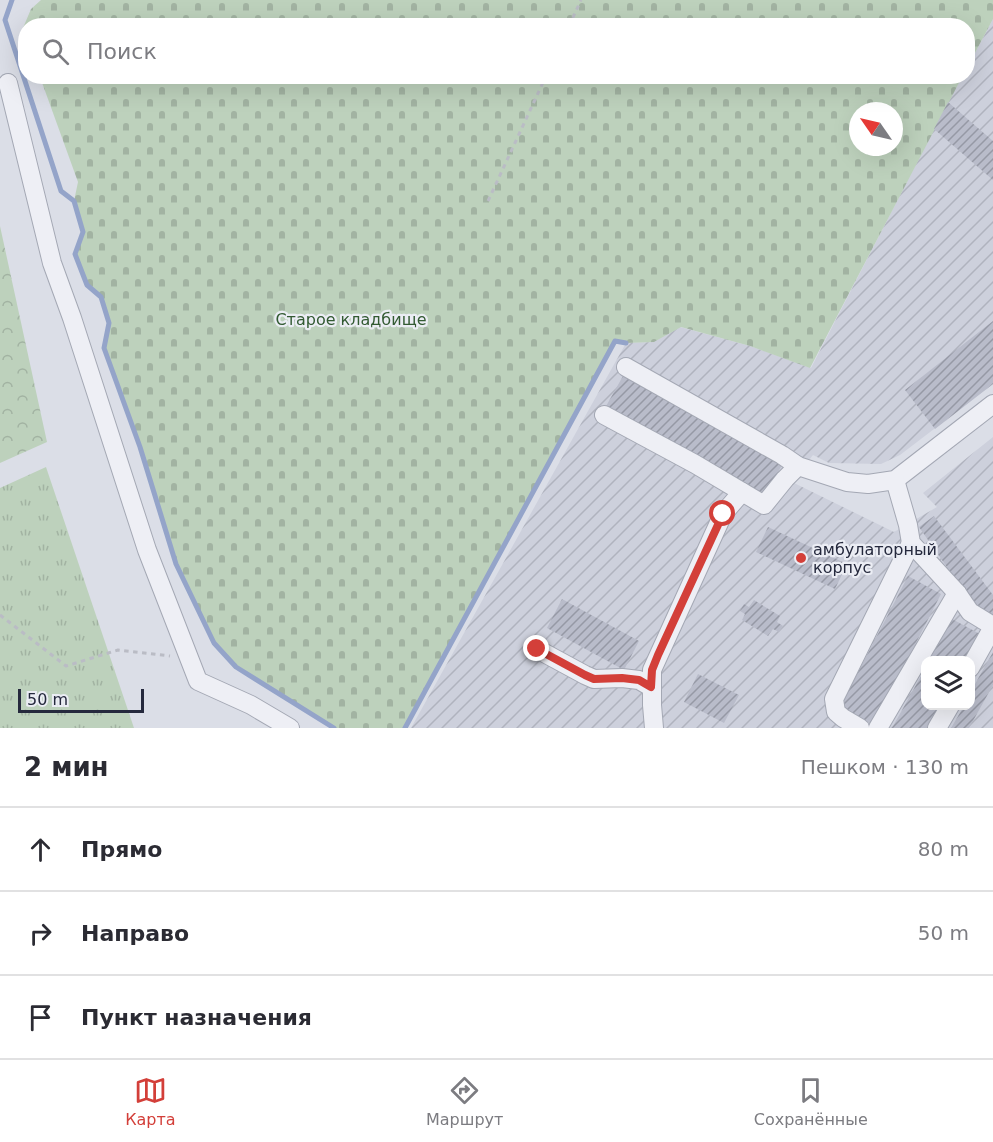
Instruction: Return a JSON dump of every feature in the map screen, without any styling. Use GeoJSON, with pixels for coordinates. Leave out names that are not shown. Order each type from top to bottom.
{"type":"FeatureCollection","features":[{"type":"Feature","properties":{"kind":"street"},"geometry":{"type":"LineString","coordinates":[[8,83],[52,263],[147,550],[198,681],[252,705],[290,728]]}},
{"type":"Feature","properties":{"kind":"street"},"geometry":{"type":"LineString","coordinates":[[626,367],[782,454],[798,466],[847,482],[868,484],[895,480],[993,404]]}},
{"type":"Feature","properties":{"kind":"street"},"geometry":{"type":"LineString","coordinates":[[604,415],[695,464],[764,506],[798,466]]}},
{"type":"Feature","properties":{"kind":"street"},"geometry":{"type":"LineString","coordinates":[[895,480],[911,543],[957,593],[970,612],[993,627],[975,659]]}},
{"type":"Feature","properties":{"kind":"street"},"geometry":{"type":"LineString","coordinates":[[654,728],[652,670],[723,514],[742,492]]}},
{"type":"Feature","properties":{"kind":"street"},"geometry":{"type":"LineString","coordinates":[[860,728],[836,712],[834,699],[911,543]]}},
{"type":"Feature","properties":{"kind":"street"},"geometry":{"type":"LineString","coordinates":[[878,728],[957,593]]}},
{"type":"Feature","properties":{"kind":"street"},"geometry":{"type":"LineString","coordinates":[[537,649],[594,679],[639,680],[651,687]]}},
{"type":"Feature","properties":{"kind":"street"},"geometry":{"type":"LineString","coordinates":[[937,728],[947,710]]}},
{"type":"Feature","properties":{"kind":"path"},"geometry":{"type":"LineString","coordinates":[[573,18],[581,0]]}},
{"type":"Feature","properties":{"kind":"path"},"geometry":{"type":"LineString","coordinates":[[488,201],[542,84]]}},
{"type":"Feature","properties":{"kind":"path"},"geometry":{"type":"LineString","coordinates":[[0,615],[66,666],[118,650],[189,659]]}},
{"type":"Feature","properties":{"kind":"shaded area"},"geometry":{"type":"Polygon","coordinates":[[[993,19],[993,384],[900,455],[881,464],[829,463],[813,455],[792,482],[894,532],[937,507],[923,493],[993,437],[993,728],[411,728],[626,343],[654,342],[680,327],[750,346],[811,368],[958,84],[975,84],[975,53],[993,19]]]}},
{"type":"Feature","properties":{"kind":"green space"},"geometry":{"type":"Polygon","coordinates":[[[41,0],[993,0],[993,19],[975,53],[975,18],[27,18],[31,9],[41,0]]]}},
{"type":"Feature","properties":{"kind":"green space","name":"Старое кладбище"},"geometry":{"type":"Polygon","coordinates":[[[43,84],[958,84],[810,368],[750,346],[681,327],[654,342],[615,341],[405,728],[334,728],[236,667],[214,643],[176,564],[140,447],[104,348],[109,323],[101,297],[87,285],[75,254],[83,232],[74,201],[78,182],[43,84]]]}},
{"type":"Feature","properties":{"kind":"green space"},"geometry":{"type":"Polygon","coordinates":[[[0,226],[47,442],[0,463],[0,226]]]}},
{"type":"Feature","properties":{"kind":"green space"},"geometry":{"type":"Polygon","coordinates":[[[46,467],[134,728],[0,728],[0,488],[46,467]]]}},
{"type":"Feature","properties":{"kind":"building"},"geometry":{"type":"Polygon","coordinates":[[[948,102],[993,141],[993,180],[934,129],[948,102]]]}},
{"type":"Feature","properties":{"kind":"building"},"geometry":{"type":"Polygon","coordinates":[[[993,321],[993,384],[935,429],[905,390],[993,321]]]}},
{"type":"Feature","properties":{"kind":"building"},"geometry":{"type":"Polygon","coordinates":[[[623,376],[782,465],[765,496],[605,408],[623,376]]]}},
{"type":"Feature","properties":{"kind":"building"},"geometry":{"type":"Polygon","coordinates":[[[934,516],[993,595],[993,620],[976,609],[919,527],[934,516]]]}},
{"type":"Feature","properties":{"kind":"building","name":"амбулаторный корпус"},"geometry":{"type":"Polygon","coordinates":[[[768,527],[847,564],[835,589],[756,552],[768,527]]]}},
{"type":"Feature","properties":{"kind":"building"},"geometry":{"type":"Polygon","coordinates":[[[908,576],[941,594],[874,725],[840,707],[908,576]]]}},
{"type":"Feature","properties":{"kind":"building"},"geometry":{"type":"Polygon","coordinates":[[[562,599],[639,641],[624,670],[547,628],[562,599]]]}},
{"type":"Feature","properties":{"kind":"building"},"geometry":{"type":"Polygon","coordinates":[[[754,600],[780,616],[777,622],[783,626],[779,632],[773,629],[768,636],[742,620],[745,614],[740,611],[744,604],[749,607],[754,600]]]}},
{"type":"Feature","properties":{"kind":"building"},"geometry":{"type":"Polygon","coordinates":[[[952,619],[980,634],[968,656],[931,656],[952,619]]]}},
{"type":"Feature","properties":{"kind":"building"},"geometry":{"type":"Polygon","coordinates":[[[993,652],[993,685],[969,728],[951,728],[962,710],[975,710],[975,684],[993,652]]]}},
{"type":"Feature","properties":{"kind":"building"},"geometry":{"type":"Polygon","coordinates":[[[698,674],[739,695],[724,723],[684,702],[698,674]]]}},
{"type":"Feature","properties":{"kind":"building"},"geometry":{"type":"Polygon","coordinates":[[[921,676],[921,710],[939,710],[929,728],[892,728],[921,676]]]}},
{"type":"Feature","properties":{"kind":"waterway"},"geometry":{"type":"LineString","coordinates":[[12,0],[5,20],[18,60]]}},
{"type":"Feature","properties":{"kind":"waterway"},"geometry":{"type":"LineString","coordinates":[[26,84],[61,191],[74,201],[83,232],[75,254],[87,285],[101,297],[109,323],[104,348],[140,447],[176,564],[214,643],[236,667],[334,728]]}},
{"type":"Feature","properties":{"kind":"waterway"},"geometry":{"type":"LineString","coordinates":[[405,728],[615,341],[626,343]]}},
{"type":"Feature","properties":{"kind":"place","name":"амбулаторный корпус"},"geometry":{"type":"Point","coordinates":[801,558]}},
{"type":"Feature","properties":{"kind":"route"},"geometry":{"type":"LineString","coordinates":[[537,649],[594,679],[639,680],[651,687],[652,670],[658,655],[723,514]]}}]}
